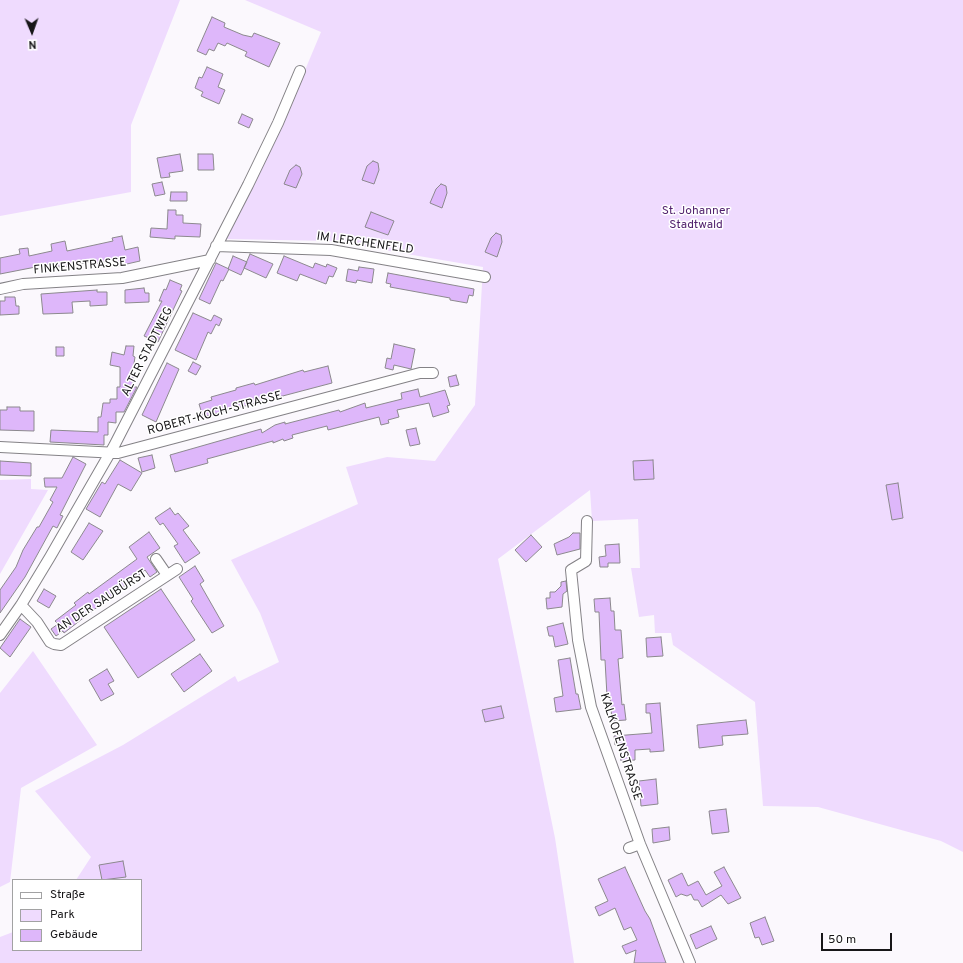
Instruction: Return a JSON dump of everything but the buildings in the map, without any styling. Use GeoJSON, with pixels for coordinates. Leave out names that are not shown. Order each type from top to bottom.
{"type":"FeatureCollection","features":[{"type":"Feature","properties":{"kind":"street","name":"ALTER STADTWEG"},"geometry":{"type":"LineString","coordinates":[[0,636],[21,605],[109,454],[167,345],[278,123],[300,71]]}},
{"type":"Feature","properties":{"kind":"street","name":"IM LERCHENFELD"},"geometry":{"type":"LineString","coordinates":[[216,246],[331,250],[485,277]]}},
{"type":"Feature","properties":{"kind":"street","name":"FINKENSTRASSE"},"geometry":{"type":"LineString","coordinates":[[0,289],[23,284],[122,278],[210,260]]}},
{"type":"Feature","properties":{"kind":"street","name":"ROBERT-KOCH-STRASSE"},"geometry":{"type":"LineString","coordinates":[[0,447],[109,454],[420,373],[433,373]]}},
{"type":"Feature","properties":{"kind":"street","name":"KALKOFENSTRASSE"},"geometry":{"type":"LineString","coordinates":[[587,522],[586,561],[571,570],[578,640],[594,716],[640,844],[690,963]]}},
{"type":"Feature","properties":{"kind":"street","name":"AN DER SAUBÜRST"},"geometry":{"type":"LineString","coordinates":[[156,559],[167,575]]}},
{"type":"Feature","properties":{"kind":"street","name":"AN DER SAUBÜRST"},"geometry":{"type":"LineString","coordinates":[[21,605],[37,622],[50,642],[61,645],[177,568]]}},
{"type":"Feature","properties":{"kind":"street"},"geometry":{"type":"LineString","coordinates":[[629,848],[640,844]]}},
{"type":"Feature","properties":{"kind":"green space"},"geometry":{"type":"Polygon","coordinates":[[[0,0],[180,0],[131,125],[131,192],[0,216],[0,0]]]}},
{"type":"Feature","properties":{"kind":"green space","name":"St. Johanner Stadtwald"},"geometry":{"type":"Polygon","coordinates":[[[245,0],[963,0],[963,852],[941,841],[818,807],[763,806],[755,702],[673,645],[671,633],[655,633],[654,615],[639,617],[631,568],[640,568],[638,519],[592,521],[590,490],[498,559],[555,838],[574,963],[0,963],[0,937],[12,932],[12,951],[142,951],[142,879],[77,879],[91,857],[35,791],[123,745],[235,676],[238,682],[279,662],[260,613],[231,560],[358,504],[346,467],[387,457],[435,461],[475,405],[483,267],[331,241],[227,239],[282,125],[321,32],[245,0]]]}},
{"type":"Feature","properties":{"kind":"green space"},"geometry":{"type":"Polygon","coordinates":[[[31,479],[31,489],[48,490],[0,574],[0,480],[31,479]]]}},
{"type":"Feature","properties":{"kind":"green space"},"geometry":{"type":"Polygon","coordinates":[[[33,651],[97,745],[21,788],[10,882],[0,887],[0,693],[33,651]]]}}]}
